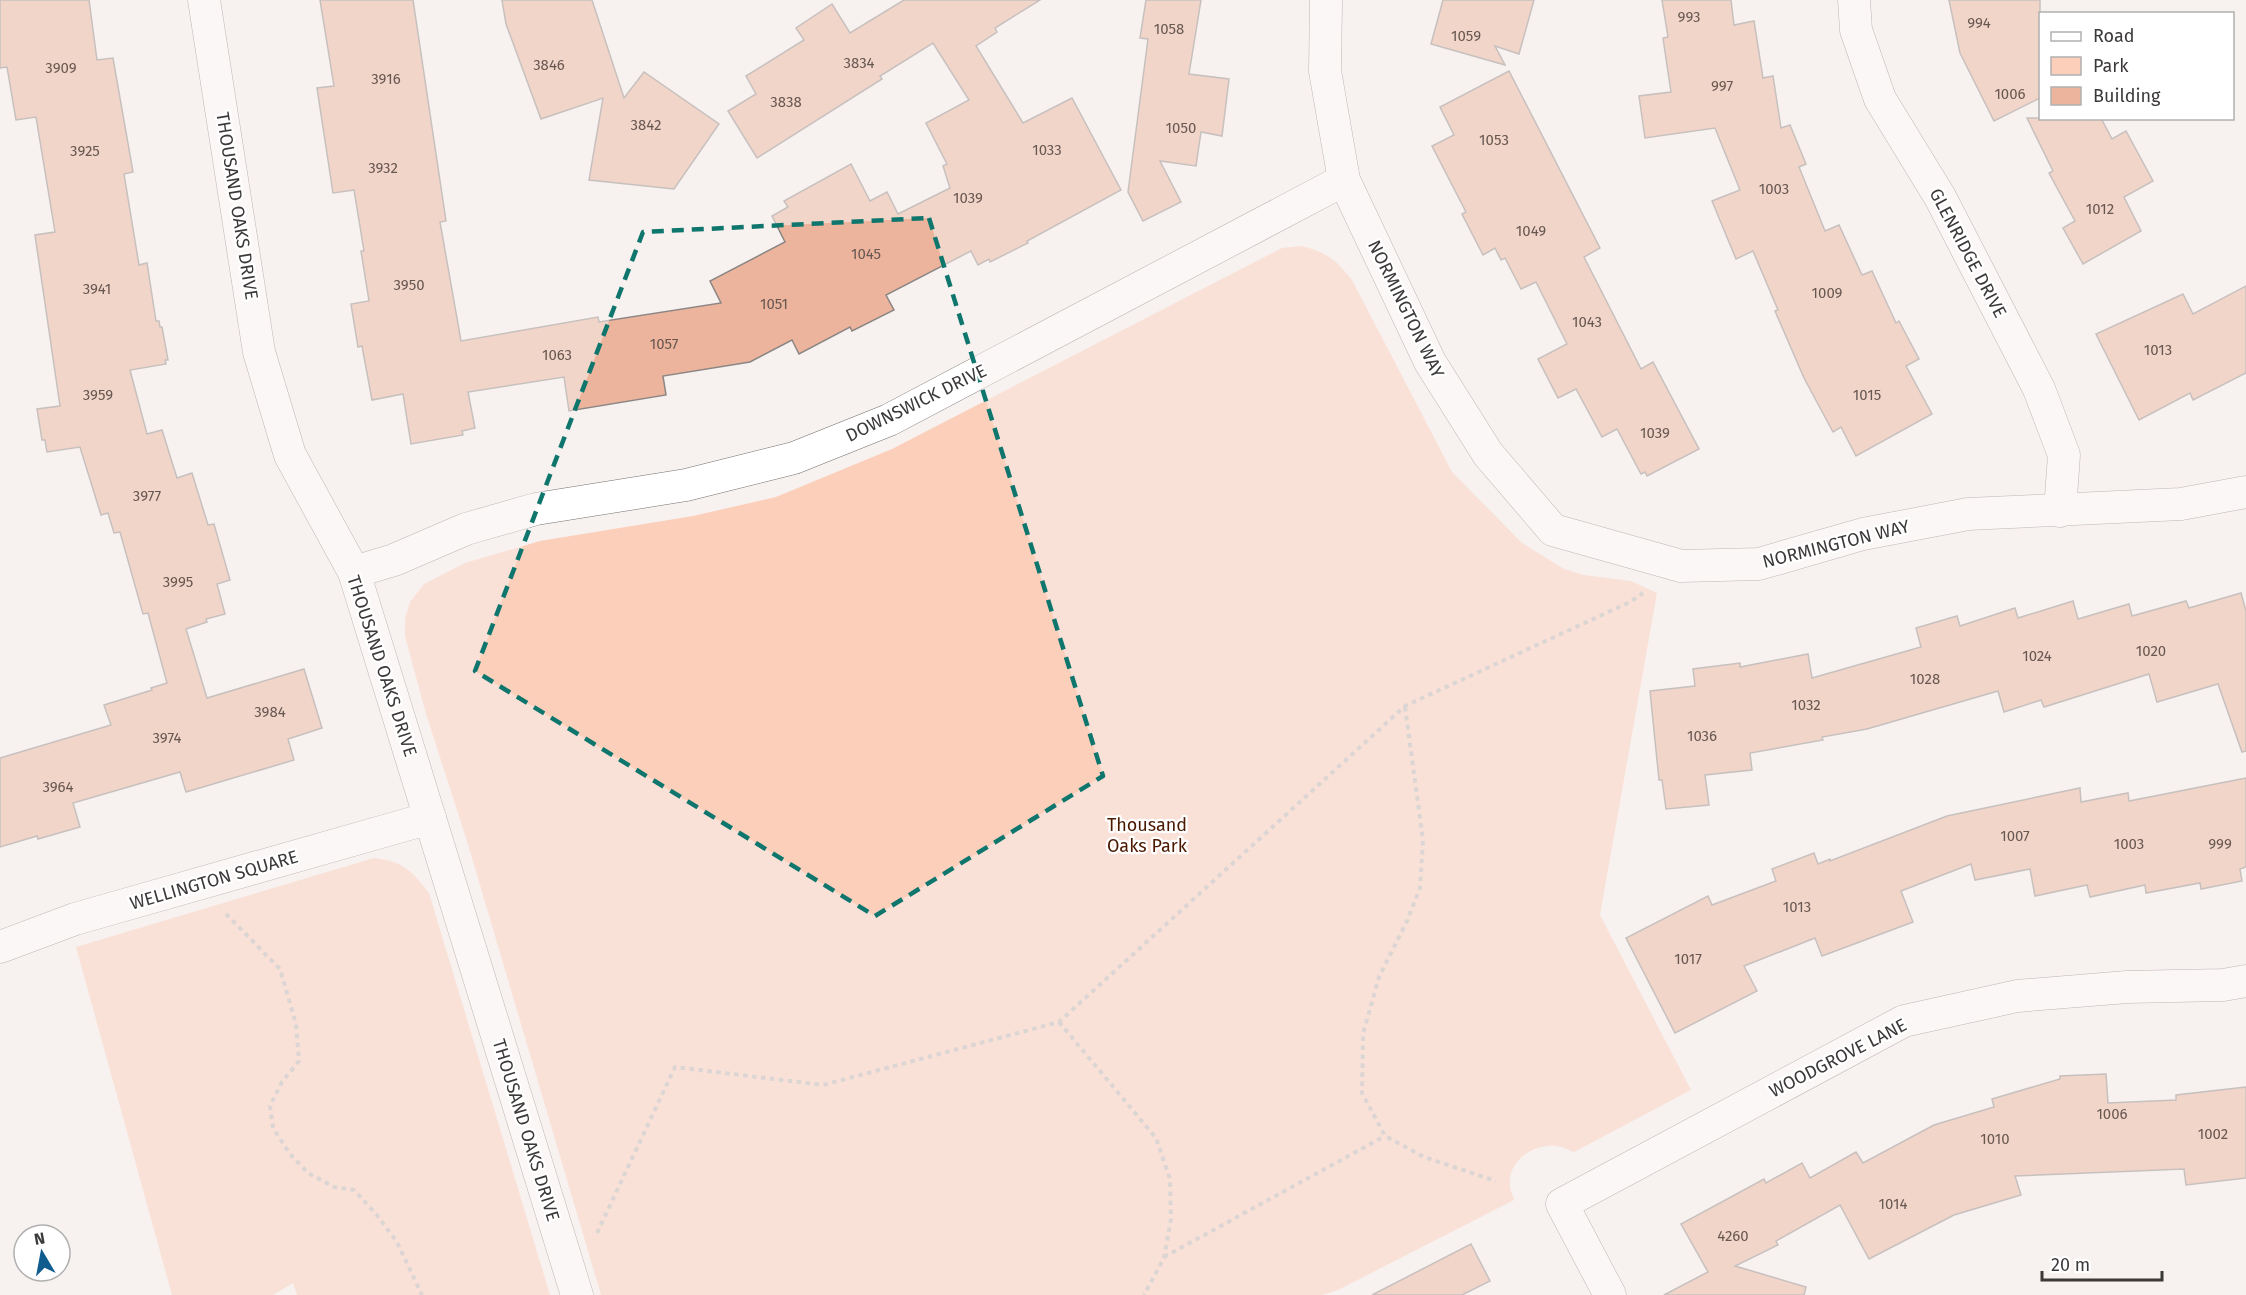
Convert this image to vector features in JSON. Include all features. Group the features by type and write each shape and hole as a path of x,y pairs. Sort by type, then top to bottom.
{"street":[{"name":"THOUSAND OAKS DRIVE","path":"204,0 259,352 290,455 354,572 577,1295"},
{"name":"NORMINGTON WAY","path":"1326,0 1324,71 1344,180 1430,362 1488,454 1553,530 1681,566 1759,564 1863,534 1968,514 2181,504 2246,492"},
{"name":"GLENRIDGE DRIVE","path":"1854,0 1856,30 1880,99 1940,197 2039,390 2064,455 2060,511"},
{"name":"DOWNSWICK DRIVE","path":"354,572 394,560 466,529 536,509 686,485 794,458 889,420 1344,180"},
{"name":"WELLINGTON SQUARE","path":"0,947 75,919 430,818"},
{"name":"WOODGROVE LANE","path":"1610,1295 1562,1204 1904,1021 2017,996 2127,987 2223,986 2246,981"}],"path":[{"path":"594,1239 675,1067 823,1085 1059,1022 1405,706 1630,602 1681,566"},
{"path":"1405,706 1423,840 1420,888 1407,921 1379,976 1363,1034 1362,1093 1385,1136 1424,1157 1496,1181"},
{"path":"226,913 280,969 296,1024 299,1061 282,1082 270,1106 273,1128 290,1154 308,1173 334,1186 354,1190 376,1214 397,1242 422,1295"},
{"path":"1059,1022 1155,1138 1170,1179 1171,1219 1164,1258 1144,1295"},
{"path":"1164,1258 1385,1136"}],"highlighted area":[{"path":"929,218 1103,776 875,916 475,671 643,232"}],"green space":[{"name":"Thousand Oaks Park","path":"1301,246 1318,251 1330,258 1352,280 1452,472 1522,543 1564,569 1584,575 1631,581 1657,593 1600,915 1691,1090 1574,1152 1555,1146 1530,1151 1517,1162 1510,1177 1514,1200 1338,1290 1322,1295 601,1295 467,841 426,714 405,636 405,619 410,602 424,584 465,563 540,541 693,516 776,497 892,449 1282,248"},
{"path":"374,858 384,859 406,868 429,893 550,1295 297,1295 293,1283 273,1295 172,1295 76,947"}],"building":[{"path":"0,0 89,0 97,60 113,58 133,172 124,174 139,265 147,263 156,321 159,321 162,327 168,360 165,360 166,364 130,370 147,434 162,430 177,478 192,473 208,525 214,524 230,580 217,584 225,614 206,619 207,622 186,629 207,698 304,669 322,728 288,739 294,760 186,792 180,772 73,803 80,827 0,847 0,758 111,725 104,705 167,683 148,613 143,614 120,532 114,533 108,513 101,515 80,447 47,452 45,440 42,440 37,409 60,406 35,235 55,232 36,117 16,120 7,67 0,68"},
{"path":"320,0 413,0 446,221 440,222 461,341 598,317 599,322 721,303 710,281 785,242 772,216 788,207 784,201 851,164 870,201 887,192 898,214 950,188 943,166 947,164 926,123 969,100 933,43 880,76 882,79 757,158 728,111 756,94 746,76 804,40 796,28 832,4 850,33 904,0 1040,0 995,28 997,32 976,46 1023,123 1072,98 1121,190 990,262 989,259 978,265 971,251 886,295 894,310 852,331 850,327 799,354 792,340 750,362 663,376 666,395 569,411 564,377 468,392 475,428 462,431 463,435 411,444 403,394 372,400 362,346 358,347 351,304 369,301 361,251 364,251 354,190 333,193 317,88 334,86"},
{"path":"502,0 592,0 624,98 644,72 719,124 674,189 589,180 603,98 541,119 506,24"},
{"path":"1146,0 1201,0 1189,74 1229,79 1222,136 1201,132 1196,166 1160,161 1181,202 1143,221 1128,192 1148,39 1140,38"},
{"path":"1443,0 1534,0 1519,54 1495,46 1505,65 1431,44"},
{"path":"1662,0 1731,0 1734,25 1754,21 1763,78 1773,76 1781,128 1790,125 1806,164 1799,167 1825,231 1839,225 1862,275 1872,271 1896,323 1899,321 1919,359 1906,366 1932,414 1856,456 1841,427 1833,432 1804,378 1775,311 1778,310 1753,251 1736,259 1712,201 1740,190 1715,128 1645,138 1639,96 1671,92 1663,38 1668,37"},
{"path":"1949,0 2040,0 2039,98 1994,121 1960,53"},
{"path":"1509,71 1600,248 1584,257 1641,369 1653,362 1699,449 1647,476 1645,472 1641,474 1617,429 1602,437 1576,389 1558,398 1538,359 1567,344 1536,282 1521,289 1505,258 1501,260 1495,248 1483,255 1462,214 1466,212 1432,146 1454,135 1440,107"},
{"path":"2027,118 2102,120 2112,139 2126,131 2153,181 2124,197 2141,231 2083,264 2063,228 2075,221 2049,173 2053,171"},
{"path":"2246,286 2246,373 2193,400 2190,393 2139,420 2096,334 2183,294 2193,314"},
{"path":"2241,593 2246,611 2246,751 2242,752 2218,684 2157,702 2149,674 2044,707 2041,700 2004,712 1998,691 1867,729 1822,737 1823,740 1750,753 1752,770 1705,775 1709,805 1666,809 1662,780 1659,780 1650,691 1695,686 1693,669 1740,663 1740,667 1808,654 1812,678 1921,647 1916,628 1957,616 1960,626 2015,608 2018,618 2073,601 2078,619 2129,604 2132,616 2186,601 2189,608"},
{"path":"2246,778 2246,867 2240,869 2242,881 2201,889 2200,883 2146,893 2145,885 2090,897 2087,885 2035,896 2030,869 1975,880 1971,864 1901,891 1913,922 1822,956 1815,938 1744,966 1757,991 1675,1033 1626,938 1708,896 1712,905 1776,881 1772,869 1814,853 1818,864 1830,859 1830,861 1947,816 2080,788 2081,802 2128,793 2129,801"},
{"path":"2106,1074 2108,1103 2176,1100 2176,1095 2246,1087 2246,1178 2186,1185 2184,1169 2015,1176 2021,1195 1954,1215 1869,1259 1840,1205 1776,1241 1778,1245 1735,1266 1806,1287 1804,1295 1664,1295 1708,1272 1681,1224 1764,1179 1766,1183 1802,1163 1810,1178 1856,1152 1863,1163 1934,1125 1994,1107 1992,1099 2060,1079 2060,1076"},
{"path":"1471,1244 1490,1281 1462,1295 1372,1295"}]}
